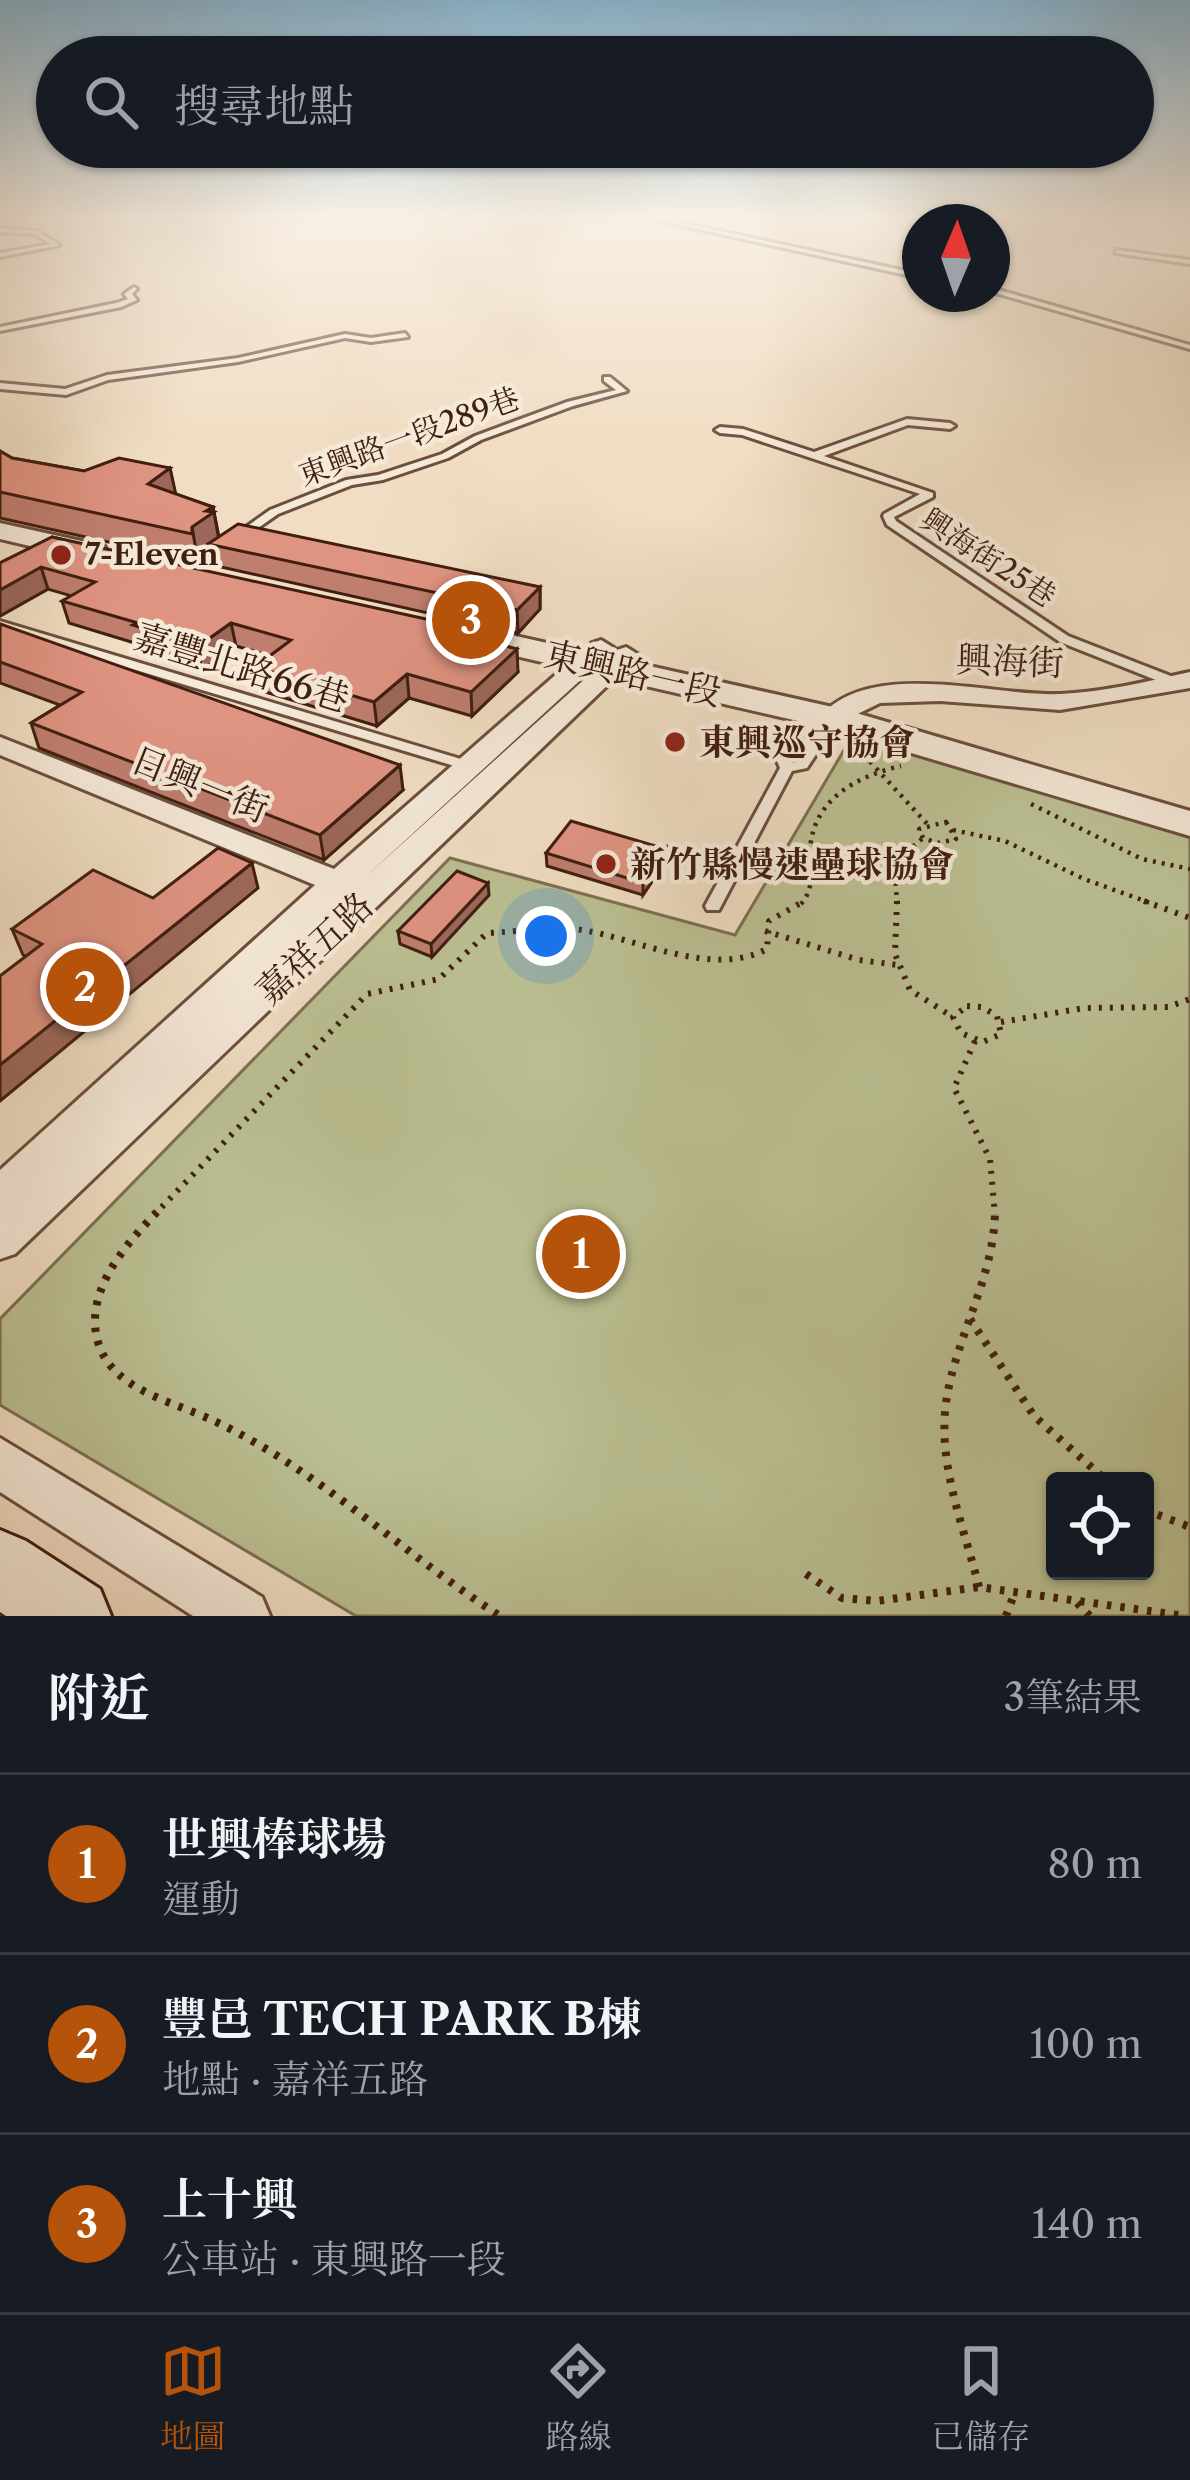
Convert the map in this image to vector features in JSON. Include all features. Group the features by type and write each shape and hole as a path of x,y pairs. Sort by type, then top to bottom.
{"main road":[{"path":"0,1568 74,1616"}],"street":[{"path":"0,515 32,540 127,551"},
{"name":"東興路一段","path":"417,615 1062,761 1190,803"},
{"name":"嘉祥五路","path":"0,1240 354,889 466,765 605,658"},
{"name":"嘉祥五路","path":"0,1196 354,889 605,658"},
{"name":"興海街","path":"838,712 888,693 1061,702 1183,682"},
{"name":"東興路一段","path":"838,712 1190,824"},
{"name":"日興一街","path":"0,745 354,889"},
{"path":"0,1463 244,1616"}],"lane":[{"path":"0,329 118,305 133,300 129,293"},
{"path":"1010,294 1190,347"},
{"path":"0,386 66,392 107,378 276,353 345,336 371,340 405,334"},
{"name":"東興路一段289巷","path":"209,567 274,512 350,482 379,478 446,456 478,438 570,404 623,391 607,379"},
{"path":"816,455 907,422 950,426"},
{"name":"興海街25巷","path":"720,430 743,432 924,492 929,495 888,516 891,523 1064,639 1183,682"},
{"name":"嘉豐北路66巷","path":"0,626 466,765"},
{"path":"713,906 787,768 802,765 838,712"}],"path":[{"path":"838,712 877,770 929,826"},
{"path":"500,1616 264,1449 199,1411 129,1383 108,1362 93,1315 116,1257 367,994 439,979 487,933 578,929 694,956 746,960 767,949 769,921 804,902 811,890 810,842 820,816 850,781 908,765"},
{"path":"1013,795 1142,859 1190,869"},
{"path":"946,822 953,830 956,839 938,843 923,838 919,829 946,822"},
{"path":"953,830 992,834 1090,882 1118,888 1190,918"},
{"path":"923,838 898,858 893,878 899,910 898,965 910,990 953,1017 961,1034 975,1041 997,1038 1001,1022"},
{"path":"765,931 859,960 898,965"},
{"path":"953,1017 961,1008 974,1006 990,1011 1001,1022 1027,1023 1095,1006 1171,1009 1190,999"},
{"path":"975,1041 954,1088 985,1136 996,1183 998,1231 945,1413 953,1479 979,1587"},
{"path":"970,1319 1034,1416 1097,1472"},
{"path":"1154,1513 1190,1527"},
{"path":"806,1574 842,1598 877,1601 979,1587 1185,1616"},
{"path":"1006,1616 1015,1592"},
{"path":"1078,1603 1090,1616"}],"green space":[{"path":"857,728 1190,835 1190,1616 356,1616 0,1405 0,1319 450,858 735,935"}],"building":[{"path":"0,451 12,458 84,471 119,458 170,468 148,484 213,507 206,511 214,512 192,527 192,534 0,492"},
{"path":"238,524 540,587 517,610 208,544"},
{"path":"52,537 494,634 487,641 517,649 471,692 407,674 374,702 255,667 291,640 231,623 197,647 169,639 172,637 133,625 138,623 62,601 95,582 41,567 0,590 0,563"},
{"path":"0,624 400,765 320,835 31,723 82,692 0,662"},
{"name":"新竹縣慢速壘球協會","path":"571,821 666,849 643,883 546,853"},
{"path":"218,848 252,863 0,1065 0,976 42,944 12,929 93,870 153,898"},
{"path":"457,871 488,883 431,944 398,931"}],"place":[{"name":"7-Eleven","path":"61,555"},
{"name":"上十興","path":"471,620"},
{"name":"東興巡守協會","path":"675,742"},
{"name":"新竹縣慢速壘球協會","path":"606,864"},
{"name":"豐邑 TECH PARK B棟","path":"85,987"},
{"name":"世興棒球場","path":"581,1254"}]}
